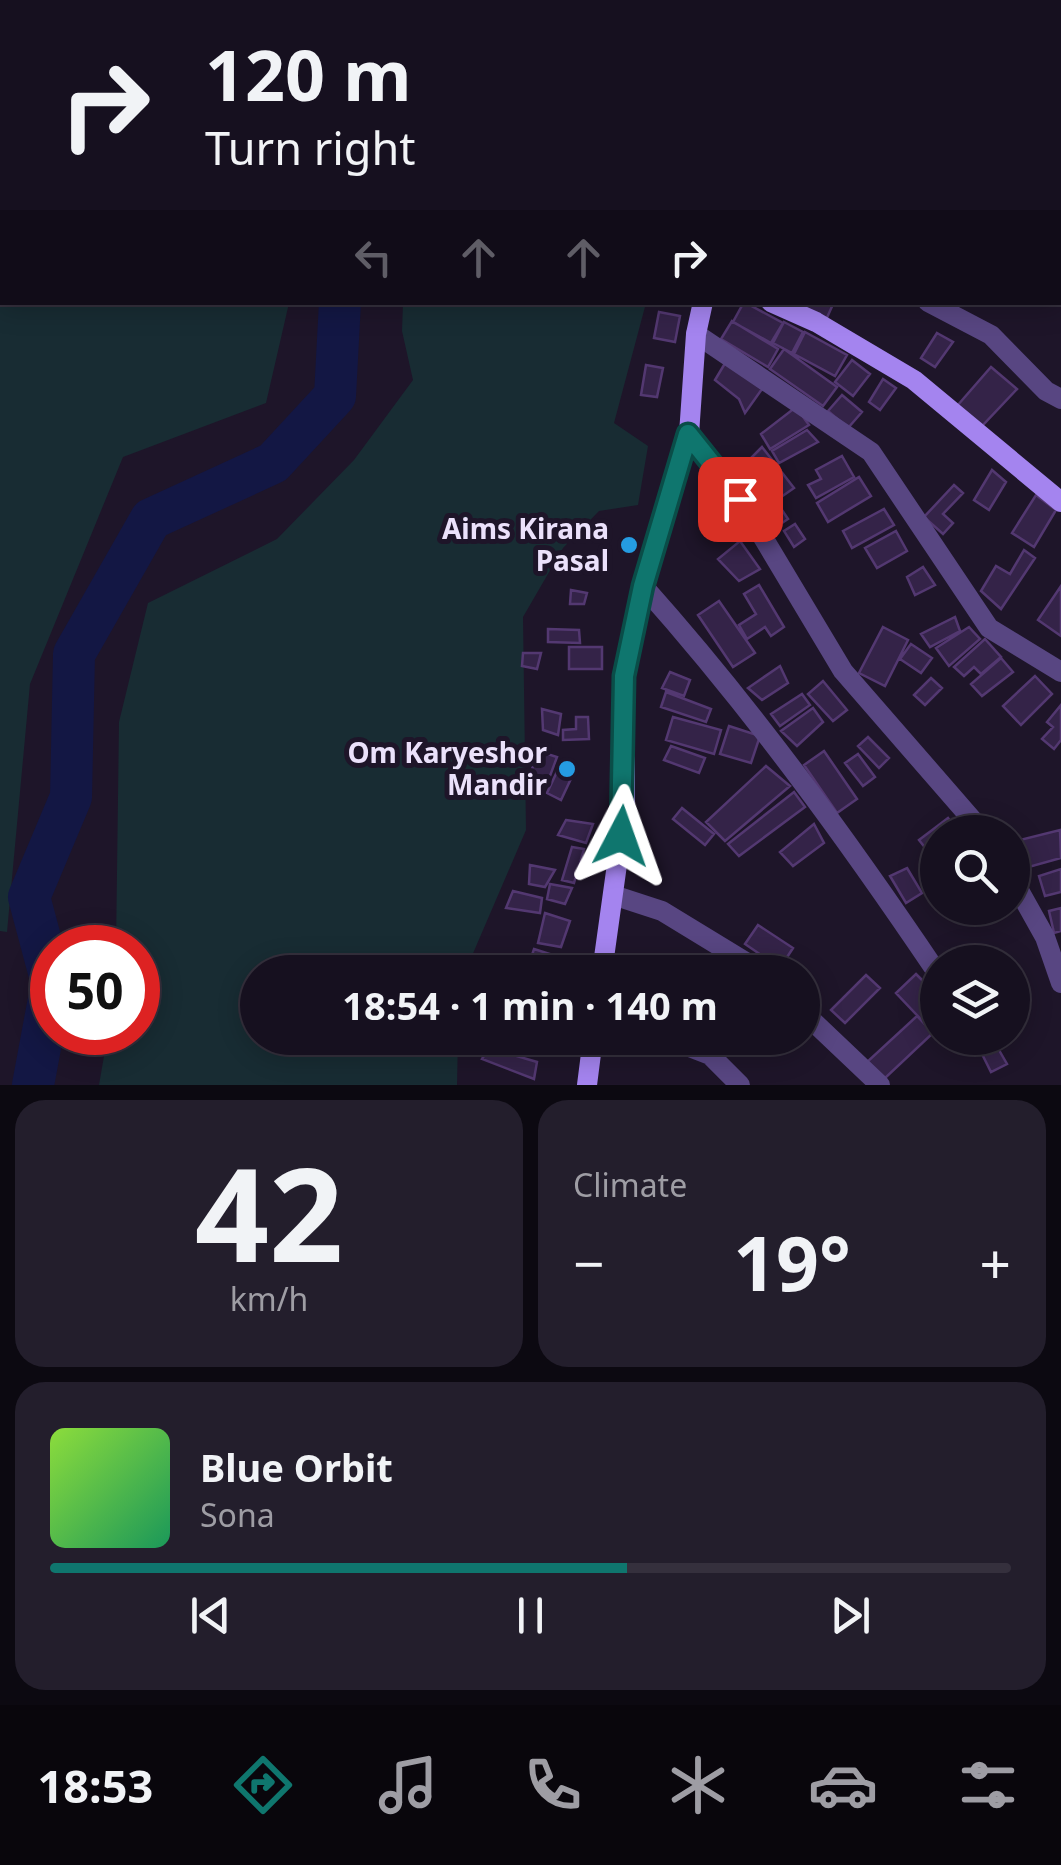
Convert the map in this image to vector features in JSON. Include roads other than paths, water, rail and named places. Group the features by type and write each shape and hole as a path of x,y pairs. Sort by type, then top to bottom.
{"main road":[{"path":"604,955 625,807 624,676 643,586 688,434 696,334 702,305"},
{"path":"778,305 816,322 914,380 1061,502"},
{"path":"587,1085 591,1055"}],"street":[{"path":"934,305 991,336 1046,392 1061,399"},
{"path":"696,334 871,452 989,628 1061,672"},
{"path":"688,434 740,499 843,670 897,738 967,815"},
{"path":"643,586 713,664 920,947"},
{"path":"613,895 662,911 734,955"},
{"path":"1030,909 1046,937 1061,984"},
{"path":"820,1028 880,1085"},
{"path":"710,1055 740,1085"}],"waterway":[{"path":"33,1085 52,983 29,897 71,797 74,654 151,519 273,463 335,396 340,305"}],"place":[{"name":"Aims Kirana Pasal","path":"629,545"},
{"name":"Om Karyeshor Mandir","path":"567,769"}]}
